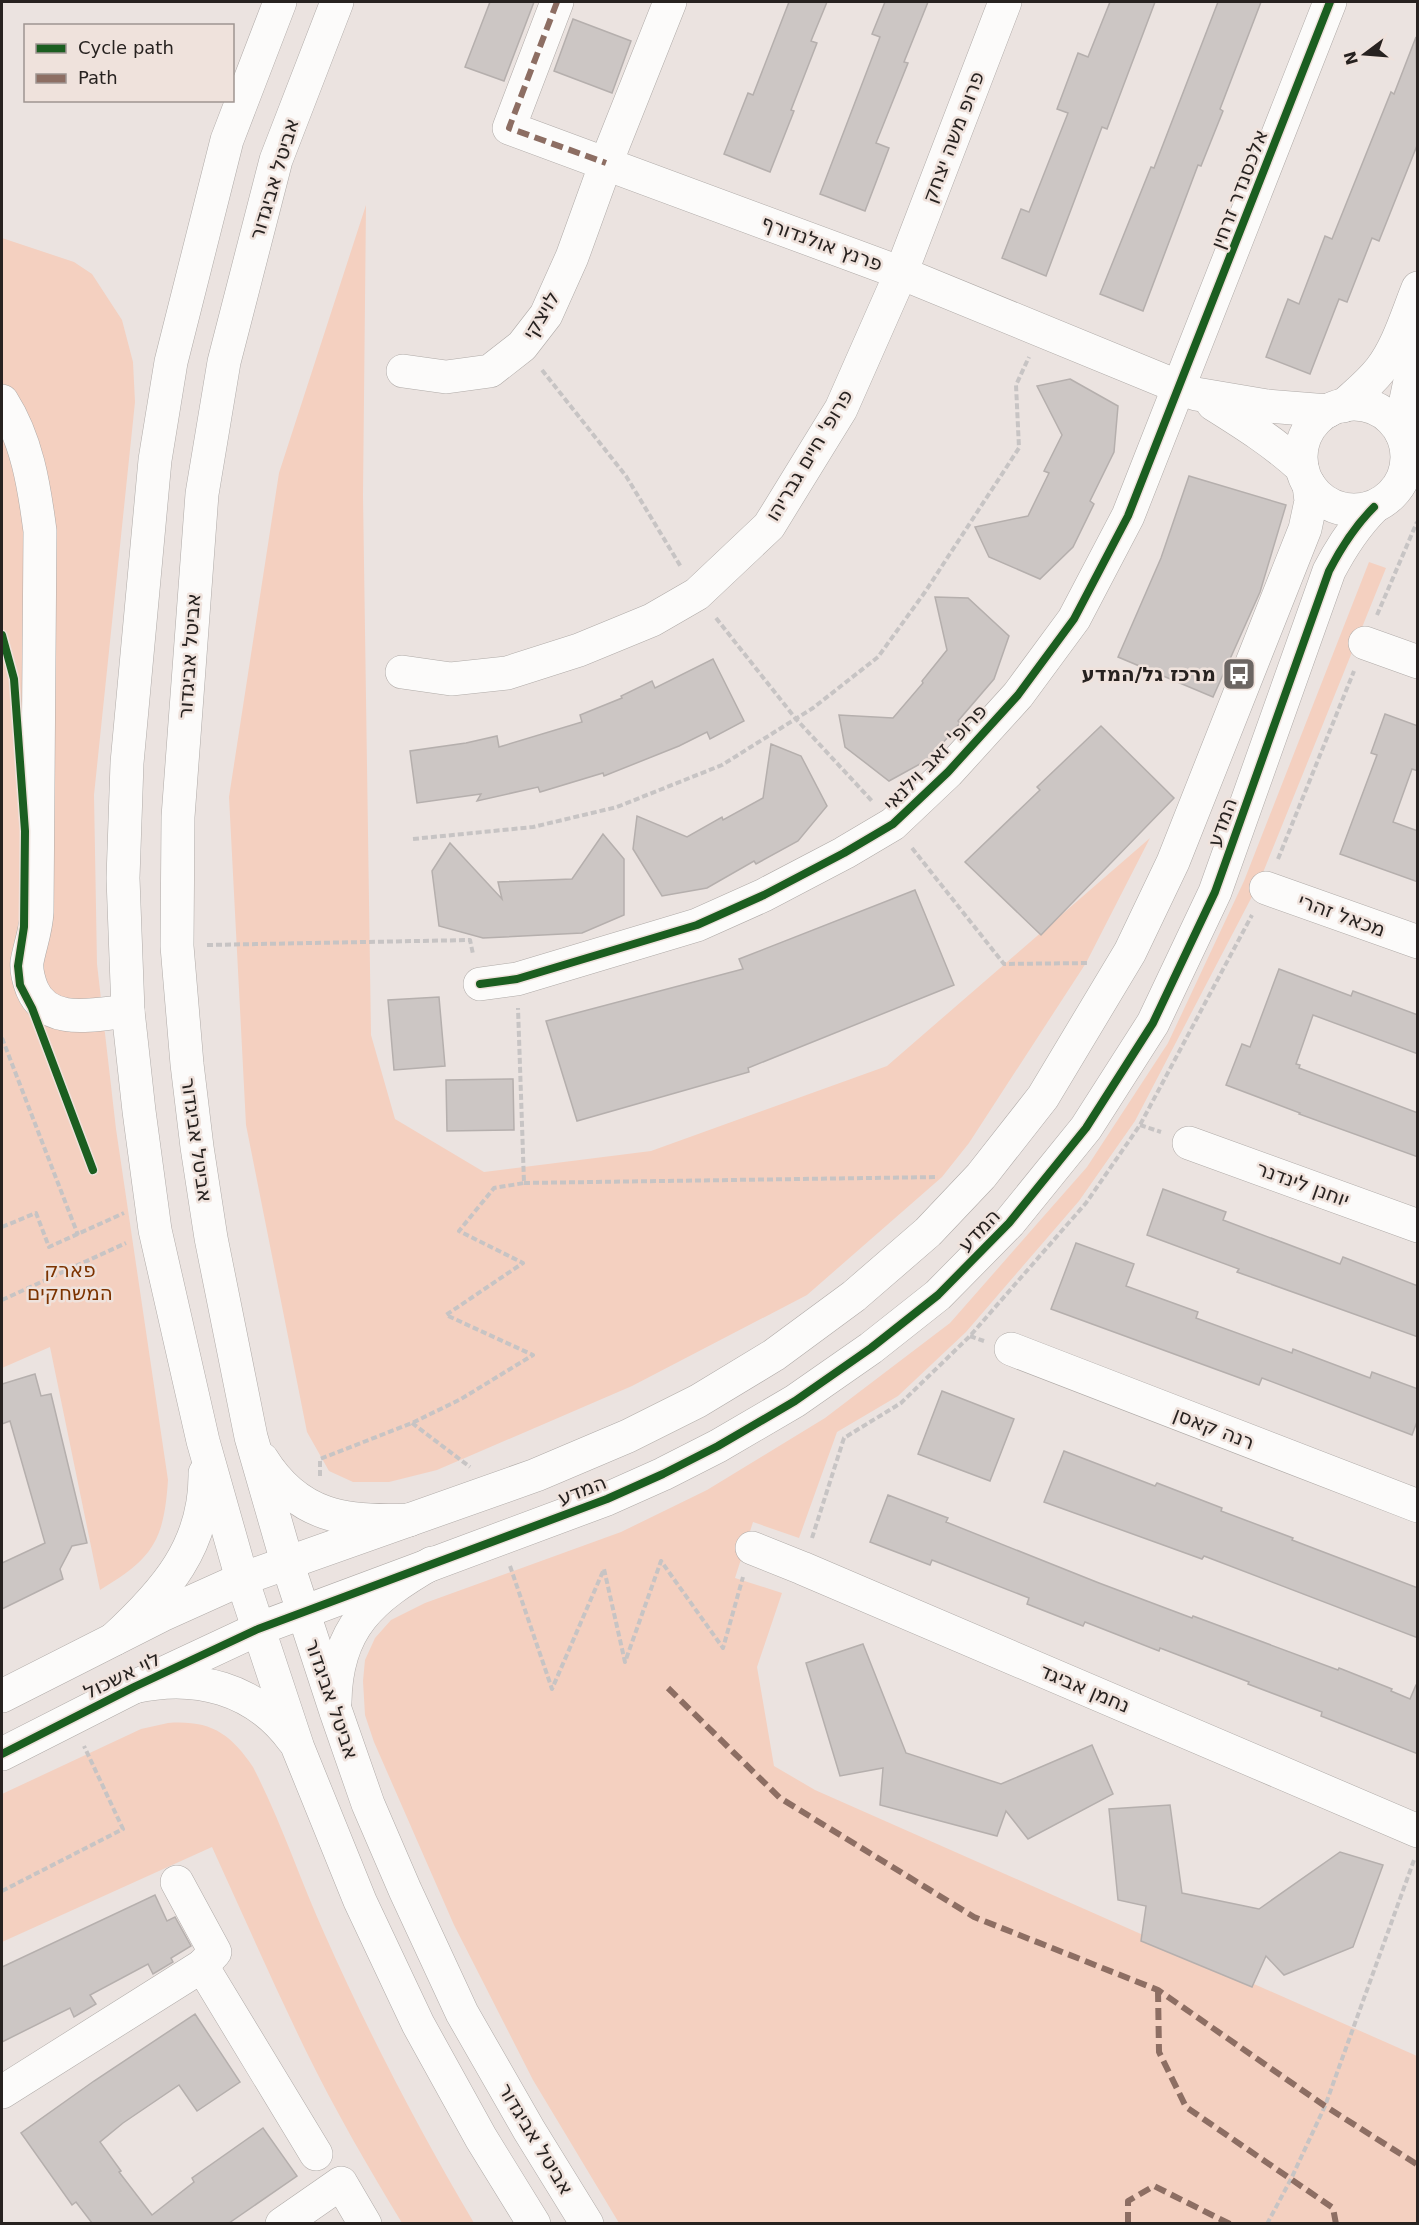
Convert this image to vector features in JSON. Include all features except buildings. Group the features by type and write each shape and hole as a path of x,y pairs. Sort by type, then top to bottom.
{"street":[{"path":"280,2 227,140 171,362 155,460 127,763 123,878 128,1011 153,1216 203,1441 258,1629 298,1748 360,1901 418,2024 481,2138 534,2223"},
{"name":"אביטל אביגדור","path":"337,2 276,160 224,362 202,494 178,817 177,946 197,1148 226,1317 251,1437 302,1612 368,1804 400,1880 462,2013 529,2130 587,2223"},
{"name":"פרנץ אולנדורף","path":"557,2 508,128 901,273 1187,391 1257,431 1279,447 1306,477"},
{"path":"606,163 670,2"},
{"name":"פרופ משה יצחק","path":"901,273 1005,2"},
{"name":"אלכסנדר זרחין","path":"1187,391 1330,2"},
{"name":"לויצקי","path":"403,370 446,377 490,371 522,346 546,315 572,257 606,163"},
{"name":"פרופ' חיים גבריהו","path":"402,672 451,679 507,673 579,650 652,620 697,594 769,526 804,471 840,409 901,273"},
{"path":"1418,288 1390,354 1381,368 1369,382 1318,419 1309,430 1303,448 1306,477 1318,497 1331,505 1345,510 1360,510 1393,501 1407,458 1406,399 1418,343"},
{"name":"פרנץ אולנדורף","path":"1187,391 1267,406 1335,408"},
{"name":"פרופ' זאב וילנאי","path":"480,984 518,979 697,925 764,895 844,854 893,824 948,772 1018,695 1074,619 1128,516 1187,391"},
{"path":"2,401 23,445 34,484 40,531 37,912 27,963 28,979 36,998 50,1011 71,1016 128,1011"},
{"path":"1335,408 1357,405 1377,410 1394,422 1408,443"},
{"name":"המדע","path":"287,1562 576,1459 698,1401 774,1355 854,1296 928,1232 981,1176 1043,1097 1135,942 1173,862 1305,529 1311,501 1306,477"},
{"name":"המדע","path":"258,1629 607,1499 663,1474 718,1446 795,1401 871,1348 938,1295 1009,1223 1086,1128 1153,1023 1215,892 1329,571 1357,525 1393,501"},
{"path":"1365,643 1418,662"},
{"name":"מכאל זהרי","path":"1266,888 1418,942"},
{"name":"יוחנן לינדנר","path":"1189,1143 1418,1226"},
{"name":"רנה קאסן","path":"1011,1349 1418,1506"},
{"path":"251,1437 279,1482 304,1504 345,1518 370,1521 409,1520"},
{"path":"114,1639 162,1592 192,1543 205,1481 203,1441"},
{"name":"נחמן אביגד","path":"752,1548 1418,1831"},
{"name":"לוי אשכול","path":"2,1696 114,1639 242,1579 287,1562"},
{"path":"336,1713 336,1689 340,1661 357,1622 377,1599 432,1563"},
{"name":"לוי אשכול","path":"2,1754 134,1687 258,1629"},
{"path":"134,1687 176,1680 203,1683 228,1691 260,1708 282,1727 298,1748"},
{"path":"2,2092 202,1966 214,1952 177,1882"},
{"path":"202,1966 316,2154"},
{"path":"282,2223 341,2183 364,2223"}],"path":[{"path":"412,839 533,827 617,807 722,765 813,708 878,657 925,592 1019,448 1016,385 1041,330"},
{"path":"522,346 626,476 697,594 796,719 893,824 1004,964 1092,963"},
{"path":"177,946 470,940 480,984"},
{"path":"518,979 524,1183"},
{"path":"2,1038 78,1235"},
{"path":"320,1481 320,1459 412,1423 461,1399 532,1355 446,1315 523,1263 459,1230 494,1188 524,1183 942,1177"},
{"path":"2,1227 36,1213 49,1247 78,1235 153,1216"},
{"path":"2,1300 153,1216"},
{"path":"412,1423 479,1473"},
{"path":"508,1560 552,1689 604,1569 625,1662 661,1561 723,1648 752,1548"},
{"path":"2,1891 123,1829 71,1718"},
{"path":"1267,2223 1291,2179 1324,2106 1418,1851"}],"green space":[{"path":"366,205 363,495 371,1035 395,1119 484,1172 651,1151 887,1066 1150,838 1086,963 969,1143 942,1177 807,1295 632,1386 437,1470 389,1482 353,1482 329,1471 307,1432 246,1125 229,797 279,473"},
{"name":"פארק המשחקים","path":"2,238 74,262 92,274 122,320 133,362 135,402 94,795 97,964 116,1129 168,1480 163,1518 152,1546 132,1568 100,1590 50,1347 2,1368"},
{"path":"1369,562 1386,568 1258,885 1135,1121 1079,1201 966,1332 898,1396 837,1432 799,1538 753,1522 735,1578 782,1593 757,1667 774,1766 815,1790 1417,2056 1417,2223 619,2223 533,2080 454,1925 374,1742 365,1715 363,1681 365,1660 375,1638 391,1620 425,1603 621,1532 707,1490 825,1418 950,1323 1087,1167 1168,1043 1244,881"},
{"path":"168,1723 196,1724 218,1731 236,1745 253,1767 273,1808 307,1893 359,2009 414,2117 474,2223 402,2223 317,2073 212,1847 2,1942 2,1794 141,1729"}],"marked path":[{"path":"557,2 509,128 606,163"},
{"path":"668,1688 780,1798 974,1917 1158,1990 1325,2106 1418,2165"},
{"path":"1158,1990 1159,2052 1186,2107 1333,2208 1336,2224"},
{"path":"1128,2224 1128,2201 1154,2186 1230,2224"}],"cycle path":[{"path":"480,984 517,979 697,925 764,895 844,853 893,824 948,772 1018,695 1074,619 1128,516 1330,2"},
{"path":"2,1754 134,1687 258,1629 607,1499 663,1474 718,1446 795,1401 871,1348 938,1295 1009,1223 1086,1128 1153,1023 1215,892 1329,571 1349,537 1374,507"},
{"path":"2,635 14,679 25,831 24,927 18,966 20,985 32,1008 93,1170"}],"place":[{"name":"מרכז גל/המדע","path":"1239,674"}]}
